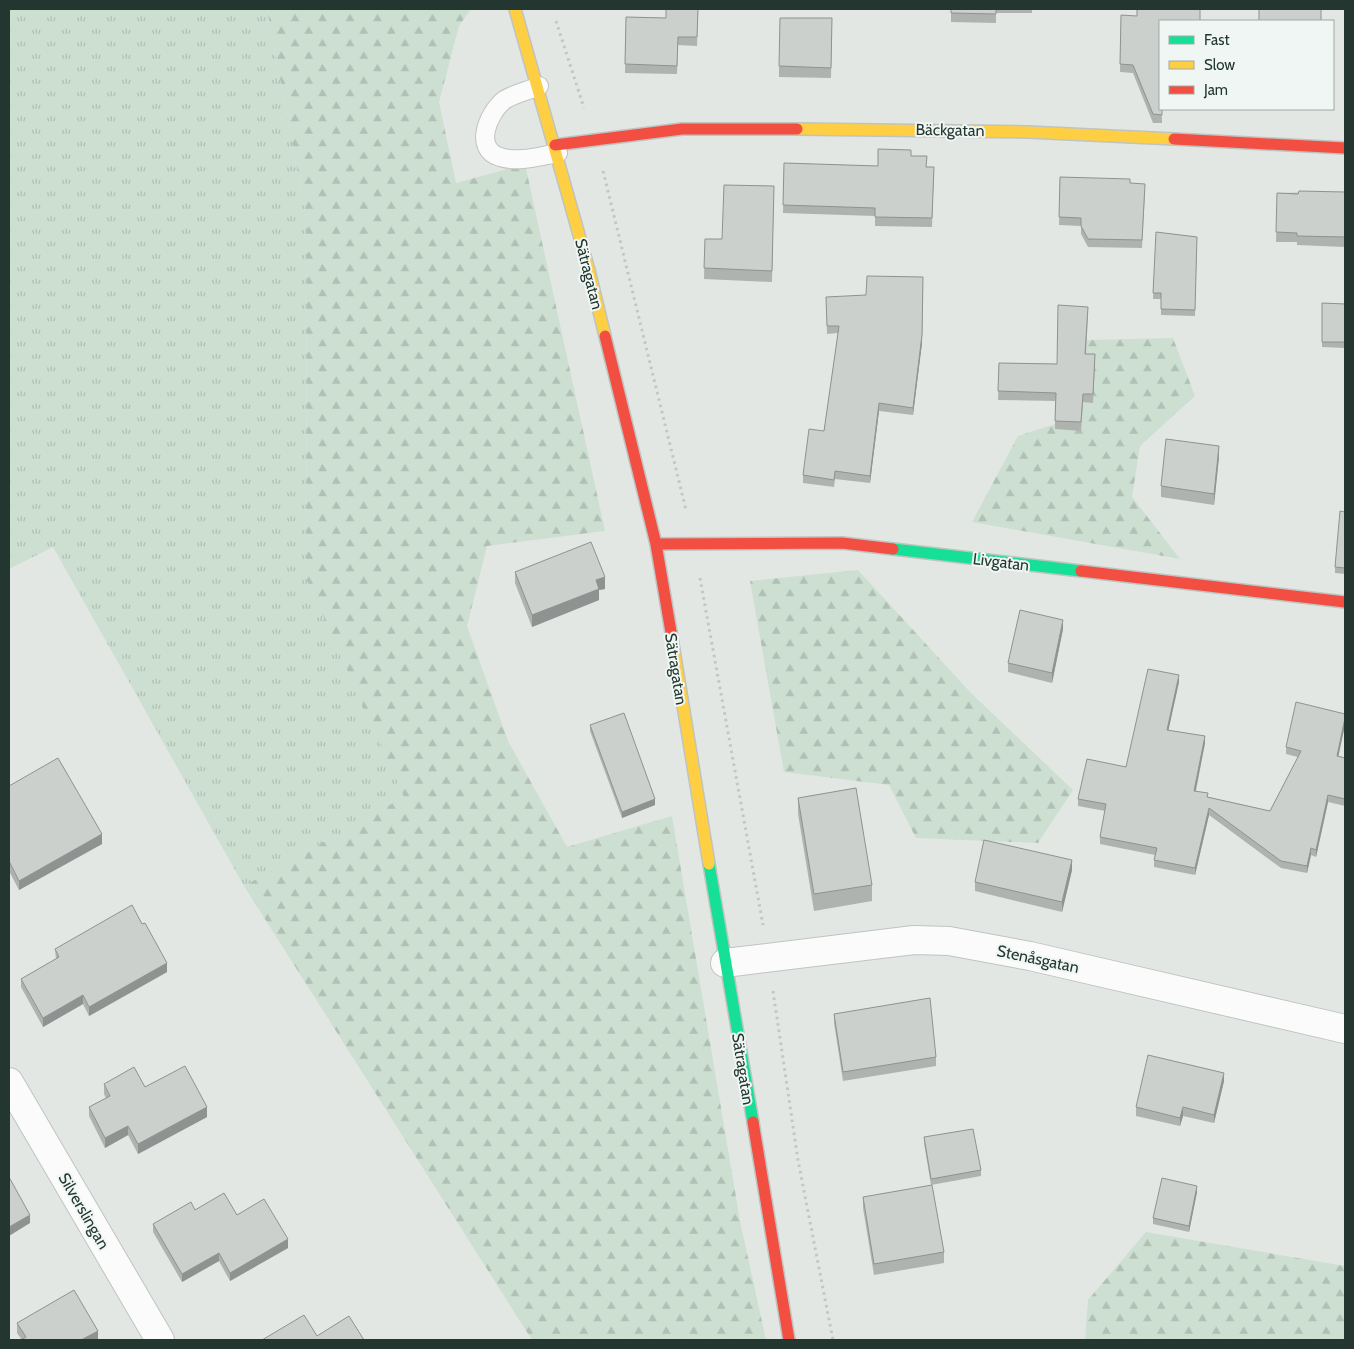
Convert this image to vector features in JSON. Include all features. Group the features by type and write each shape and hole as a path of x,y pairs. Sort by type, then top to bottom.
{"street":[{"name":"Sätragatan","path":"515,9 557,149 589,270 656,544 789,1340"},
{"name":"Bäckgatan","path":"557,149 682,129 1028,132 1345,148"},
{"name":"Livgatan","path":"656,544 842,543 1345,602"},
{"name":"Stenåsgatan","path":"725,963 914,940 949,941 1030,956 1345,1029"},
{"name":"Silverslingan","path":"9,1082 160,1340"}],"lane":[{"path":"539,86 504,100 494,111 488,120 486,130 488,148 494,155 513,160 557,149"}],"green space":[{"path":"9,9 267,9 307,223 306,578 405,797 244,886 53,547 9,569"},
{"path":"267,9 471,9 459,26 439,102 456,183 525,164 605,531 487,546 467,626 508,741 567,847 672,816 740,1221 766,1340 532,1340 244,886 404,797 306,578 307,223"},
{"path":"1173,338 1195,396 1140,446 1132,497 1180,559 972,522 1018,436 1077,417 1087,340"},
{"path":"858,570 971,693 1073,790 1038,843 916,838 889,785 784,772 750,581"},
{"path":"1146,1232 1345,1266 1345,1340 1085,1340 1088,1300"}],"building":[{"path":"666,9 698,9 697,37 678,37 677,66 625,64 626,17 666,18"},
{"path":"951,9 996,9 996,14 951,13"},
{"path":"1137,9 1200,9 1200,20 1159,20 1159,110 1162,110 1162,115 1153,114 1133,65 1120,64 1121,15 1137,16"},
{"path":"1259,9 1321,9 1321,20 1259,20"},
{"path":"780,18 832,18 831,68 779,66"},
{"path":"878,149 911,150 911,156 927,156 926,167 934,167 932,218 875,217 875,208 783,205 784,163 878,166"},
{"path":"1060,177 1130,179 1130,183 1145,184 1142,240 1088,239 1081,226 1081,218 1059,217"},
{"path":"724,185 774,186 772,271 704,268 705,239 722,239"},
{"path":"1299,191 1345,192 1345,237 1297,236 1297,233 1276,232 1277,193 1298,194"},
{"path":"1156,232 1197,237 1195,310 1161,309 1161,293 1153,293"},
{"path":"867,276 923,277 922,335 913,408 879,403 870,476 835,471 834,480 803,475 809,429 824,431 839,326 827,326 826,297 866,295"},
{"path":"1322,303 1345,304 1345,342 1322,342"},
{"path":"1058,305 1088,307 1085,354 1095,354 1093,394 1083,394 1081,422 1055,421 1056,393 998,391 999,363 1057,364"},
{"path":"1166,439 1219,446 1214,494 1161,486"},
{"path":"1340,511 1345,512 1345,568 1335,567"},
{"path":"591,542 605,577 596,580 599,589 532,615 515,572"},
{"path":"1020,610 1063,620 1052,673 1008,663"},
{"path":"1148,669 1179,675 1167,730 1205,736 1194,791 1208,793 1207,797 1270,811 1301,751 1286,747 1296,702 1345,714 1337,756 1345,758 1345,799 1328,795 1316,850 1311,848 1307,866 1281,861 1209,808 1195,868 1154,860 1157,848 1100,837 1106,804 1078,799 1087,759 1126,767"},
{"path":"624,713 655,799 622,812 590,725"},
{"path":"58,758 102,834 19,881 9,861 9,786"},
{"path":"856,788 872,885 814,894 798,798"},
{"path":"984,840 1072,860 1062,902 975,882"},
{"path":"132,905 142,924 145,923 167,963 89,1007 83,995 43,1018 21,979 59,957 55,949"},
{"path":"930,998 936,1057 843,1072 834,1014"},
{"path":"1148,1055 1224,1073 1214,1115 1183,1107 1180,1118 1136,1107"},
{"path":"185,1066 207,1107 138,1144 128,1126 105,1138 89,1107 110,1096 104,1084 134,1067 145,1087"},
{"path":"973,1129 981,1170 931,1179 924,1137"},
{"path":"9,1177 30,1215 9,1227"},
{"path":"1162,1178 1197,1186 1189,1226 1153,1218"},
{"path":"932,1185 944,1252 874,1264 863,1197"},
{"path":"224,1193 237,1215 264,1199 288,1239 230,1273 219,1253 182,1274 153,1224 191,1202 195,1210"},
{"path":"74,1290 98,1331 81,1340 21,1340 26,1337 17,1323"},
{"path":"304,1315 317,1336 349,1316 364,1340 262,1340"}],"traffic: fast":[{"path":"893,549 1081,571"},
{"path":"709,864 753,1122"}],"traffic: slow":[{"path":"515,9 589,270 605,336"},
{"path":"797,129 1028,132 1174,139"},
{"path":"671,632 709,864"}],"traffic: jam":[{"path":"555,145 682,129 797,129"},
{"path":"1174,139 1345,148"},
{"path":"605,336 656,544 671,632"},
{"path":"656,544 842,543 893,549"},
{"path":"1081,571 1345,602"},
{"path":"753,1122 789,1340"}]}
